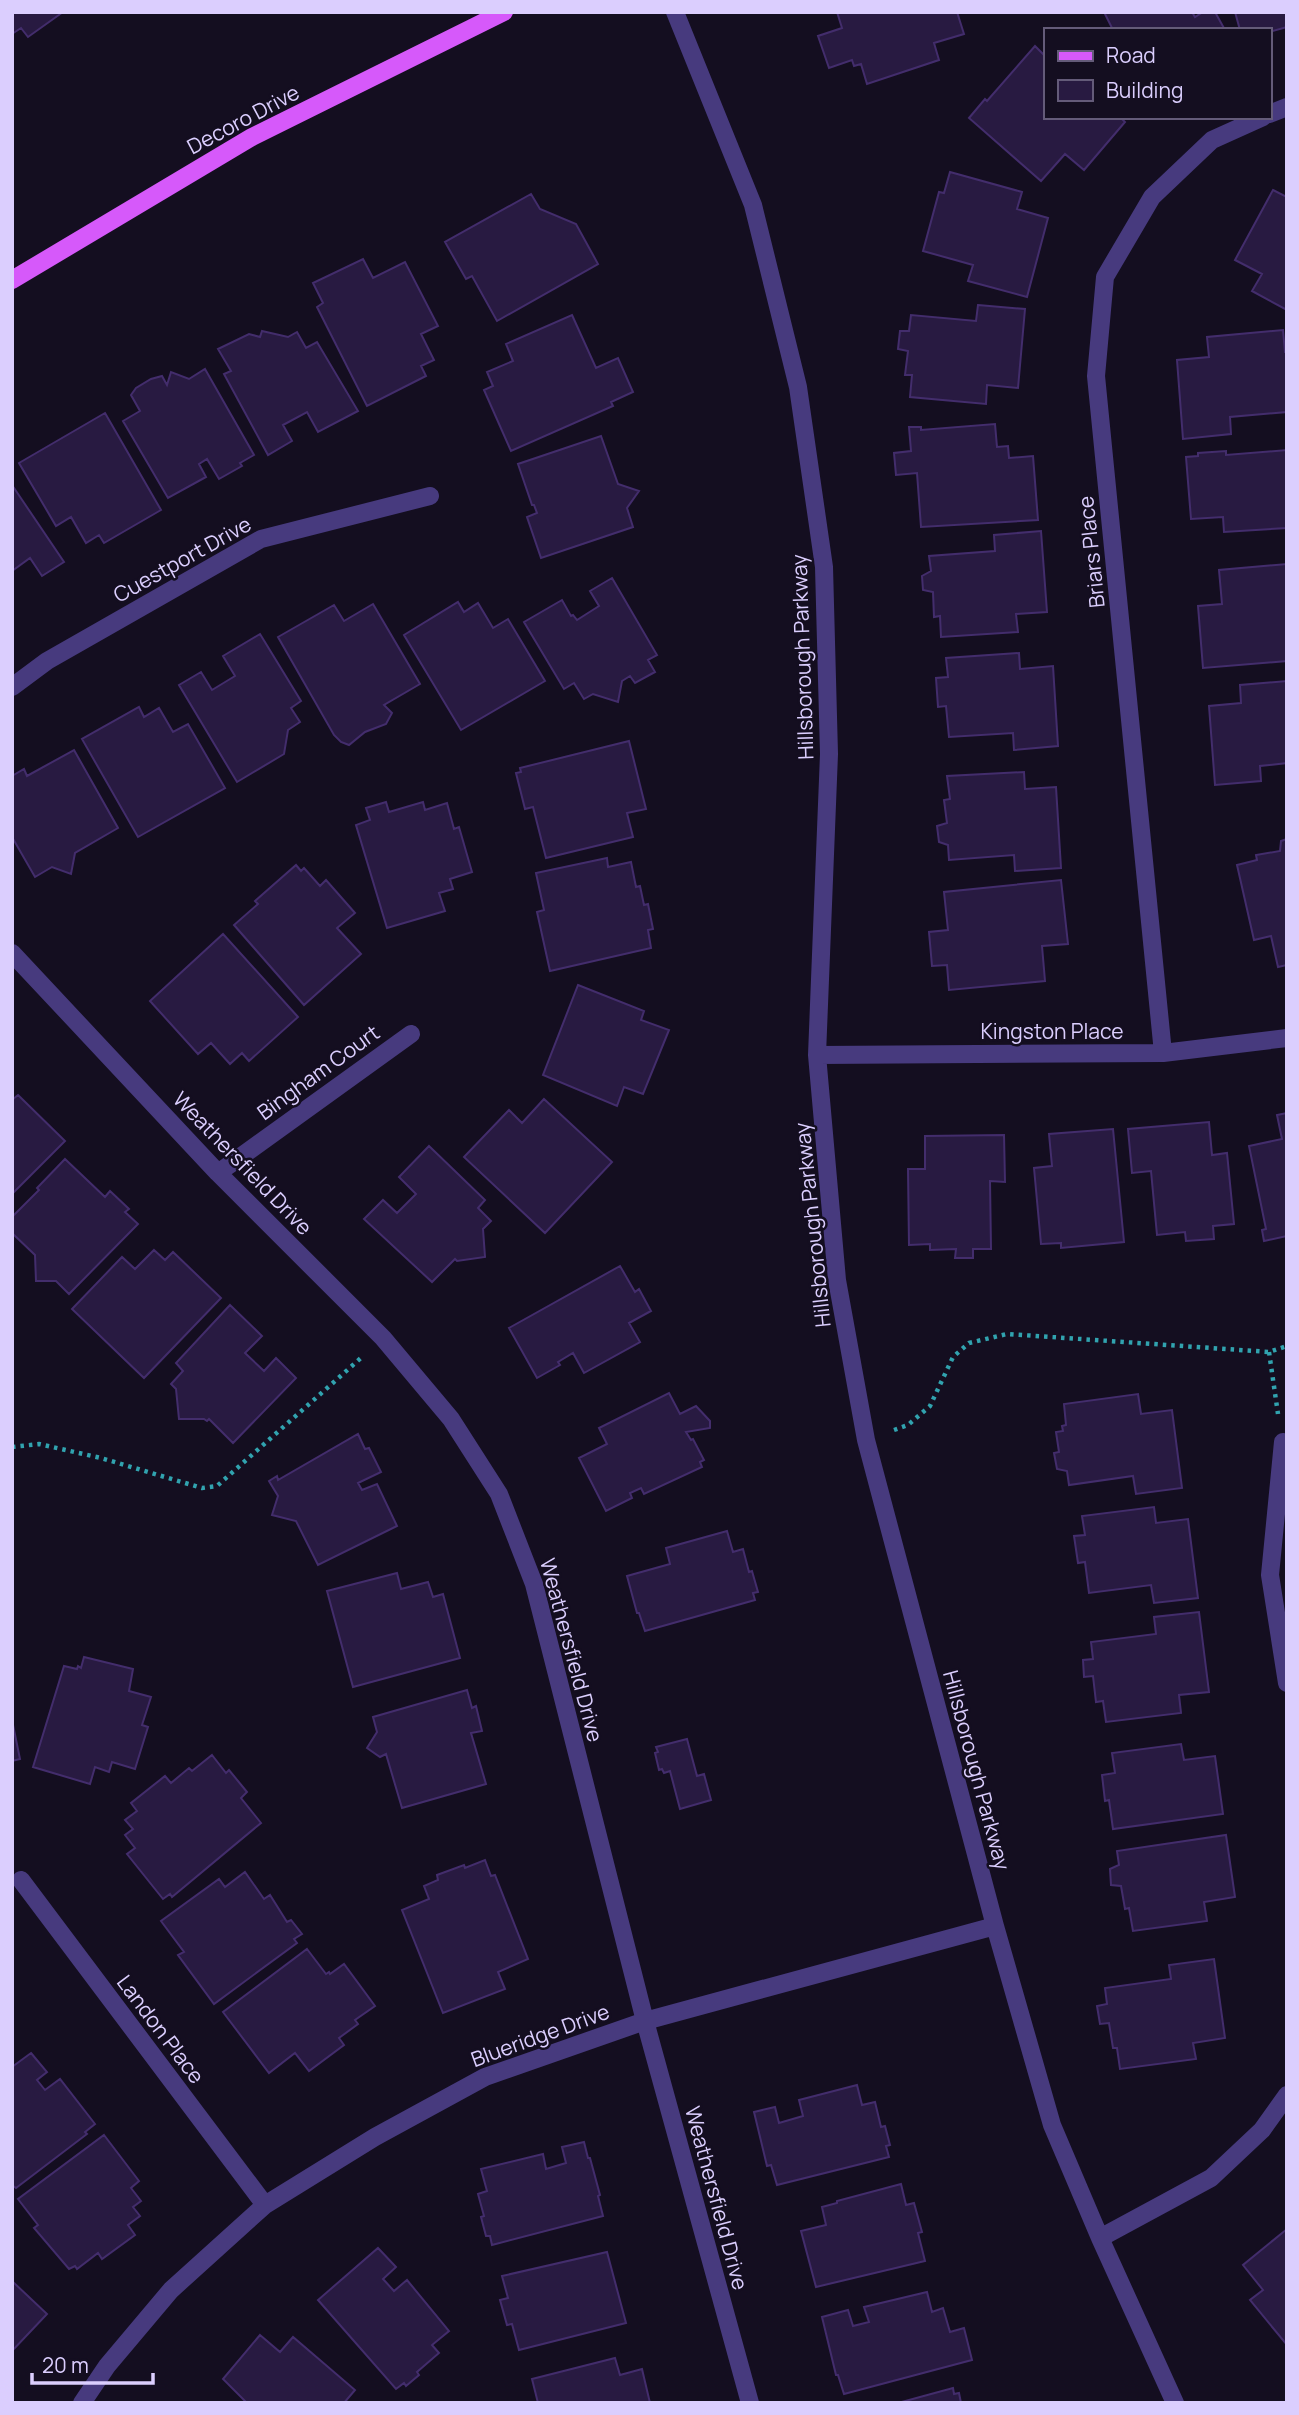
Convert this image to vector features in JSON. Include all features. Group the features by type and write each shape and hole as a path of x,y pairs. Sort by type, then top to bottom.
{"main road":[{"name":"Decoro Drive","path":"12,280 252,137 504,12"}],"street":[{"name":"Hillsborough Parkway","path":"675,12 753,205 798,387 824,567 829,754 817,1055 837,1280 866,1440 995,1926 1052,2125 1175,2403"},
{"name":"Briars Place","path":"1163,1053 1096,376 1105,277 1152,197 1212,140 1259,119"},
{"name":"Cuestport Drive","path":"12,687 47,661 261,539 430,496"},
{"name":"Weathersfield Drive","path":"12,953 218,1172 383,1338 451,1419 499,1494 534,1584 645,2021 750,2403"},
{"name":"Bingham Court","path":"218,1172 411,1034"},
{"name":"Kingston Place","path":"817,1055 1163,1053 1287,1038"},
{"path":"1283,1442 1270,1575 1287,1683"},
{"name":"Landon Place","path":"21,1880 265,2205"},
{"name":"Blueridge Drive","path":"82,2403 107,2366 171,2290 265,2205 375,2137 485,2077 645,2021 995,1926"},
{"path":"1100,2238 1211,2178 1262,2130 1287,2095"}],"path":[{"path":"866,1440 908,1425 930,1406 953,1357 969,1343 1007,1334 1269,1352 1287,1346"},
{"path":"12,1447 39,1444 101,1458 202,1488 217,1486 383,1338"},
{"path":"1269,1352 1283,1442"}],"building":[{"path":"12,12 63,12 28,37 21,28 12,34"},
{"path":"837,12 957,12 964,34 934,43 939,60 867,84 861,64 854,66 852,60 829,68 818,36 842,28"},
{"path":"1104,12 1192,12 1195,17 1203,12 1215,12 1224,28 1112,28"},
{"path":"1235,12 1287,12 1287,27 1271,31 1271,28 1239,28"},
{"path":"1035,46 1044,55 1044,119 1122,119 1125,122 1084,170 1065,154 1041,181 969,118 985,99 987,101"},
{"path":"950,172 1022,192 1017,209 1048,218 1027,297 968,281 973,265 923,251 939,192 944,193"},
{"path":"1273,190 1287,197 1287,310 1252,291 1262,274 1235,260"},
{"path":"531,194 540,209 576,224 598,264 497,321 472,276 466,279 445,242"},
{"path":"363,259 373,278 405,262 438,326 421,334 434,360 421,366 426,376 367,406 317,307 323,303 313,283"},
{"path":"978,305 1025,309 1018,388 987,385 986,404 910,397 912,375 905,375 908,351 898,349 900,331 909,331 911,315 976,321"},
{"path":"572,315 596,368 618,358 633,392 611,402 613,406 511,451 484,390 493,386 487,372 513,361 506,344"},
{"path":"1283,330 1287,352 1287,412 1230,417 1231,434 1183,439 1177,360 1209,357 1207,337"},
{"path":"262,331 288,337 297,332 306,348 317,342 358,411 318,432 307,412 283,425 292,441 268,455 224,374 231,371 218,349 249,334 260,337"},
{"path":"205,369 254,455 240,463 242,466 219,479 207,459 199,464 206,477 168,498 123,421 140,411 131,395 136,388 162,376 167,385 171,372 189,379"},
{"path":"105,413 161,510 104,543 99,535 86,543 71,517 56,526 19,463"},
{"path":"995,424 997,447 1008,446 1009,458 1033,456 1038,520 921,527 917,473 896,475 894,453 911,451 909,427 921,427 921,430"},
{"path":"601,436 618,484 639,491 627,508 633,527 541,558 527,517 537,513 518,464"},
{"path":"1287,450 1287,528 1224,532 1223,517 1191,519 1186,457 1198,456 1198,453 1226,451 1226,455"},
{"path":"12,485 64,562 42,576 30,558 12,571"},
{"path":"1041,531 1047,612 1016,614 1018,632 941,637 940,616 934,617 933,592 923,590 922,576 931,571 929,556 995,551 994,535"},
{"path":"1287,564 1287,661 1203,668 1198,606 1222,604 1219,570"},
{"path":"612,578 657,655 648,660 655,672 635,683 630,676 622,681 618,702 593,694 584,699 574,683 564,689 524,622 562,600 571,616 577,620 599,606 590,591"},
{"path":"458,602 464,612 478,603 493,628 508,619 545,681 461,730 404,635"},
{"path":"373,604 420,684 384,705 392,713 386,724 365,732 349,745 334,735 278,637 334,605 344,621"},
{"path":"260,634 301,701 291,708 300,722 288,730 284,754 237,782 179,685 201,672 212,690 235,676 223,656"},
{"path":"1019,653 1020,669 1053,666 1058,746 1014,750 1013,733 949,737 946,706 938,707 936,678 948,677 946,658"},
{"path":"1287,681 1287,763 1260,766 1261,781 1215,785 1209,706 1241,703 1240,685"},
{"path":"139,707 144,717 159,708 173,732 188,724 225,788 138,837 82,739"},
{"path":"629,741 646,809 627,813 633,837 546,858 533,807 525,809 516,773 521,772 520,768"},
{"path":"74,750 118,828 75,853 71,874 52,867 35,877 12,837 12,776 24,769 27,776"},
{"path":"1024,772 1025,789 1056,787 1061,868 1015,871 1014,855 949,860 948,845 939,842 937,826 947,823 944,800 950,799 947,776"},
{"path":"386,802 389,812 423,802 425,810 447,803 454,829 459,827 472,872 450,879 453,889 439,893 445,911 387,928 356,825 370,820 366,808"},
{"path":"1287,839 1287,965 1278,967 1271,936 1254,940 1237,865 1257,860 1256,855 1280,851 1281,841"},
{"path":"607,858 608,867 631,862 636,887 640,886 644,905 648,904 653,929 648,930 651,948 550,971 537,912 544,910 536,873"},
{"path":"296,865 301,871 304,868 320,886 326,880 355,913 337,928 361,954 304,1005 234,925 258,904 255,901"},
{"path":"1061,880 1068,944 1042,946 1045,981 949,990 947,965 932,966 929,932 948,930 944,892"},
{"path":"223,934 298,1017 249,1061 242,1053 230,1064 211,1043 198,1054 150,1001"},
{"path":"578,985 644,1011 641,1020 669,1030 643,1094 624,1087 617,1106 543,1075"},
{"path":"18,1095 65,1141 12,1194 12,1100"},
{"path":"544,1099 612,1162 545,1233 464,1157 509,1110 522,1123"},
{"path":"1287,1113 1287,1236 1264,1241 1262,1230 1266,1229 1249,1146 1282,1139 1277,1115"},
{"path":"1209,1122 1212,1155 1227,1153 1234,1224 1213,1226 1214,1239 1186,1241 1185,1232 1157,1235 1151,1171 1132,1173 1128,1129"},
{"path":"1113,1129 1124,1242 1061,1248 1061,1243 1041,1244 1034,1168 1052,1166 1049,1134"},
{"path":"1004,1135 1005,1182 990,1181 991,1249 973,1249 973,1258 955,1258 956,1249 930,1250 930,1244 909,1245 908,1169 925,1169 925,1136"},
{"path":"429,1146 485,1200 478,1208 491,1221 483,1229 485,1257 457,1261 455,1259 432,1282 364,1219 383,1200 397,1213 416,1194 399,1177"},
{"path":"65,1159 105,1197 110,1191 129,1209 125,1212 138,1224 69,1294 56,1281 36,1281 35,1255 12,1233 12,1217"},
{"path":"154,1250 165,1260 173,1252 221,1298 144,1378 72,1309 122,1257 135,1269"},
{"path":"620,1266 635,1292 639,1289 651,1311 629,1323 640,1342 584,1373 573,1353 558,1362 560,1365 537,1378 509,1328"},
{"path":"230,1305 262,1336 245,1353 264,1371 276,1358 296,1378 233,1443 209,1419 179,1419 176,1389 171,1384 183,1371 176,1363"},
{"path":"669,1393 680,1414 696,1406 710,1421 710,1428 686,1432 691,1440 693,1439 704,1460 700,1462 702,1467 644,1494 641,1488 630,1493 632,1498 606,1511 579,1458 607,1444 599,1428"},
{"path":"1138,1394 1141,1414 1172,1410 1182,1488 1136,1494 1133,1476 1069,1485 1067,1471 1057,1469 1054,1453 1059,1452 1056,1432 1063,1431 1062,1426 1066,1425 1064,1404"},
{"path":"358,1434 365,1449 369,1448 381,1472 358,1483 362,1490 377,1484 397,1526 318,1565 296,1521 272,1515 278,1496 269,1481 277,1476 278,1480"},
{"path":"1154,1507 1156,1523 1188,1519 1198,1598 1154,1603 1151,1585 1089,1593 1085,1562 1078,1563 1074,1536 1085,1535 1082,1516"},
{"path":"727,1531 733,1552 743,1549 749,1572 752,1571 758,1592 753,1593 755,1600 645,1631 627,1576 670,1564 666,1548"},
{"path":"397,1573 401,1589 428,1582 433,1597 443,1594 460,1658 353,1687 327,1591"},
{"path":"1199,1612 1209,1692 1179,1695 1181,1713 1106,1722 1103,1701 1096,1702 1093,1676 1084,1677 1083,1660 1093,1659 1091,1642 1156,1634 1154,1617"},
{"path":"84,1657 133,1669 129,1691 151,1697 142,1725 148,1727 135,1769 112,1762 109,1772 95,1767 90,1784 33,1767 64,1666 81,1668"},
{"path":"467,1690 472,1708 476,1706 482,1731 471,1733 486,1784 402,1808 386,1754 380,1757 367,1748 377,1732 373,1717"},
{"path":"12,1720 20,1759 12,1761"},
{"path":"687,1739 697,1776 704,1774 711,1800 680,1809 670,1771 664,1773 662,1769 659,1770 655,1753 658,1752 656,1747"},
{"path":"1181,1744 1184,1760 1215,1756 1223,1814 1113,1829 1109,1800 1105,1801 1102,1775 1115,1773 1112,1753"},
{"path":"212,1755 226,1773 229,1770 247,1792 241,1798 261,1823 172,1897 170,1894 163,1899 127,1854 135,1848 125,1835 133,1829 125,1820 137,1811 131,1803 165,1776 171,1783 189,1768 192,1771"},
{"path":"1226,1835 1235,1897 1204,1902 1207,1921 1133,1931 1121,1886 1111,1885 1110,1869 1119,1865 1117,1851"},
{"path":"485,1860 491,1876 495,1875 528,1959 498,1972 505,1989 443,2013 402,1910 429,1899 424,1886 438,1880 437,1875"},
{"path":"245,1872 264,1899 270,1895 287,1922 291,1920 302,1934 294,1939 297,1943 214,2004 178,1955 184,1952 161,1921 219,1879 225,1887"},
{"path":"307,1949 326,1974 344,1964 375,2006 355,2020 358,2024 339,2038 344,2045 309,2071 295,2053 269,2073 223,2012"},
{"path":"1214,1959 1225,2038 1193,2043 1196,2059 1120,2069 1109,2023 1100,2024 1097,2006 1107,2004 1105,1988 1171,1979 1169,1965"},
{"path":"31,2053 47,2072 37,2080 45,2090 60,2079 95,2124 85,2132 87,2134 16,2188 12,2185 12,2067"},
{"path":"857,2085 862,2105 875,2102 881,2127 885,2126 890,2145 886,2146 889,2157 777,2185 771,2165 767,2166 754,2112 775,2107 779,2123 803,2116 799,2100"},
{"path":"104,2135 139,2181 131,2188 141,2201 133,2207 140,2216 128,2225 135,2235 102,2259 98,2253 77,2269 75,2266 69,2269 34,2228 38,2225 18,2199"},
{"path":"584,2142 600,2195 598,2196 603,2216 492,2245 490,2236 486,2236 481,2217 484,2216 478,2194 487,2191 481,2169 543,2154 546,2169 566,2163 562,2147"},
{"path":"901,2184 906,2205 914,2203 922,2232 918,2233 925,2261 816,2287 801,2231 826,2225 822,2207"},
{"path":"1287,2229 1287,2345 1250,2300 1263,2290 1243,2265"},
{"path":"378,2248 396,2267 383,2279 394,2291 407,2280 449,2331 432,2345 439,2353 417,2372 419,2375 406,2386 404,2383 396,2389 318,2300"},
{"path":"607,2252 626,2323 519,2350 512,2324 507,2325 500,2300 508,2298 502,2276"},
{"path":"12,2281 47,2314 12,2351"},
{"path":"927,2292 932,2312 943,2308 950,2332 964,2328 972,2360 844,2394 836,2375 822,2317 848,2310 853,2326 869,2322 864,2307"},
{"path":"260,2335 280,2352 293,2337 355,2390 344,2403 247,2403 223,2379"},
{"path":"615,2358 620,2375 642,2369 650,2403 538,2403 532,2379"},
{"path":"953,2388 954,2394 959,2393 961,2403 898,2403"}]}
